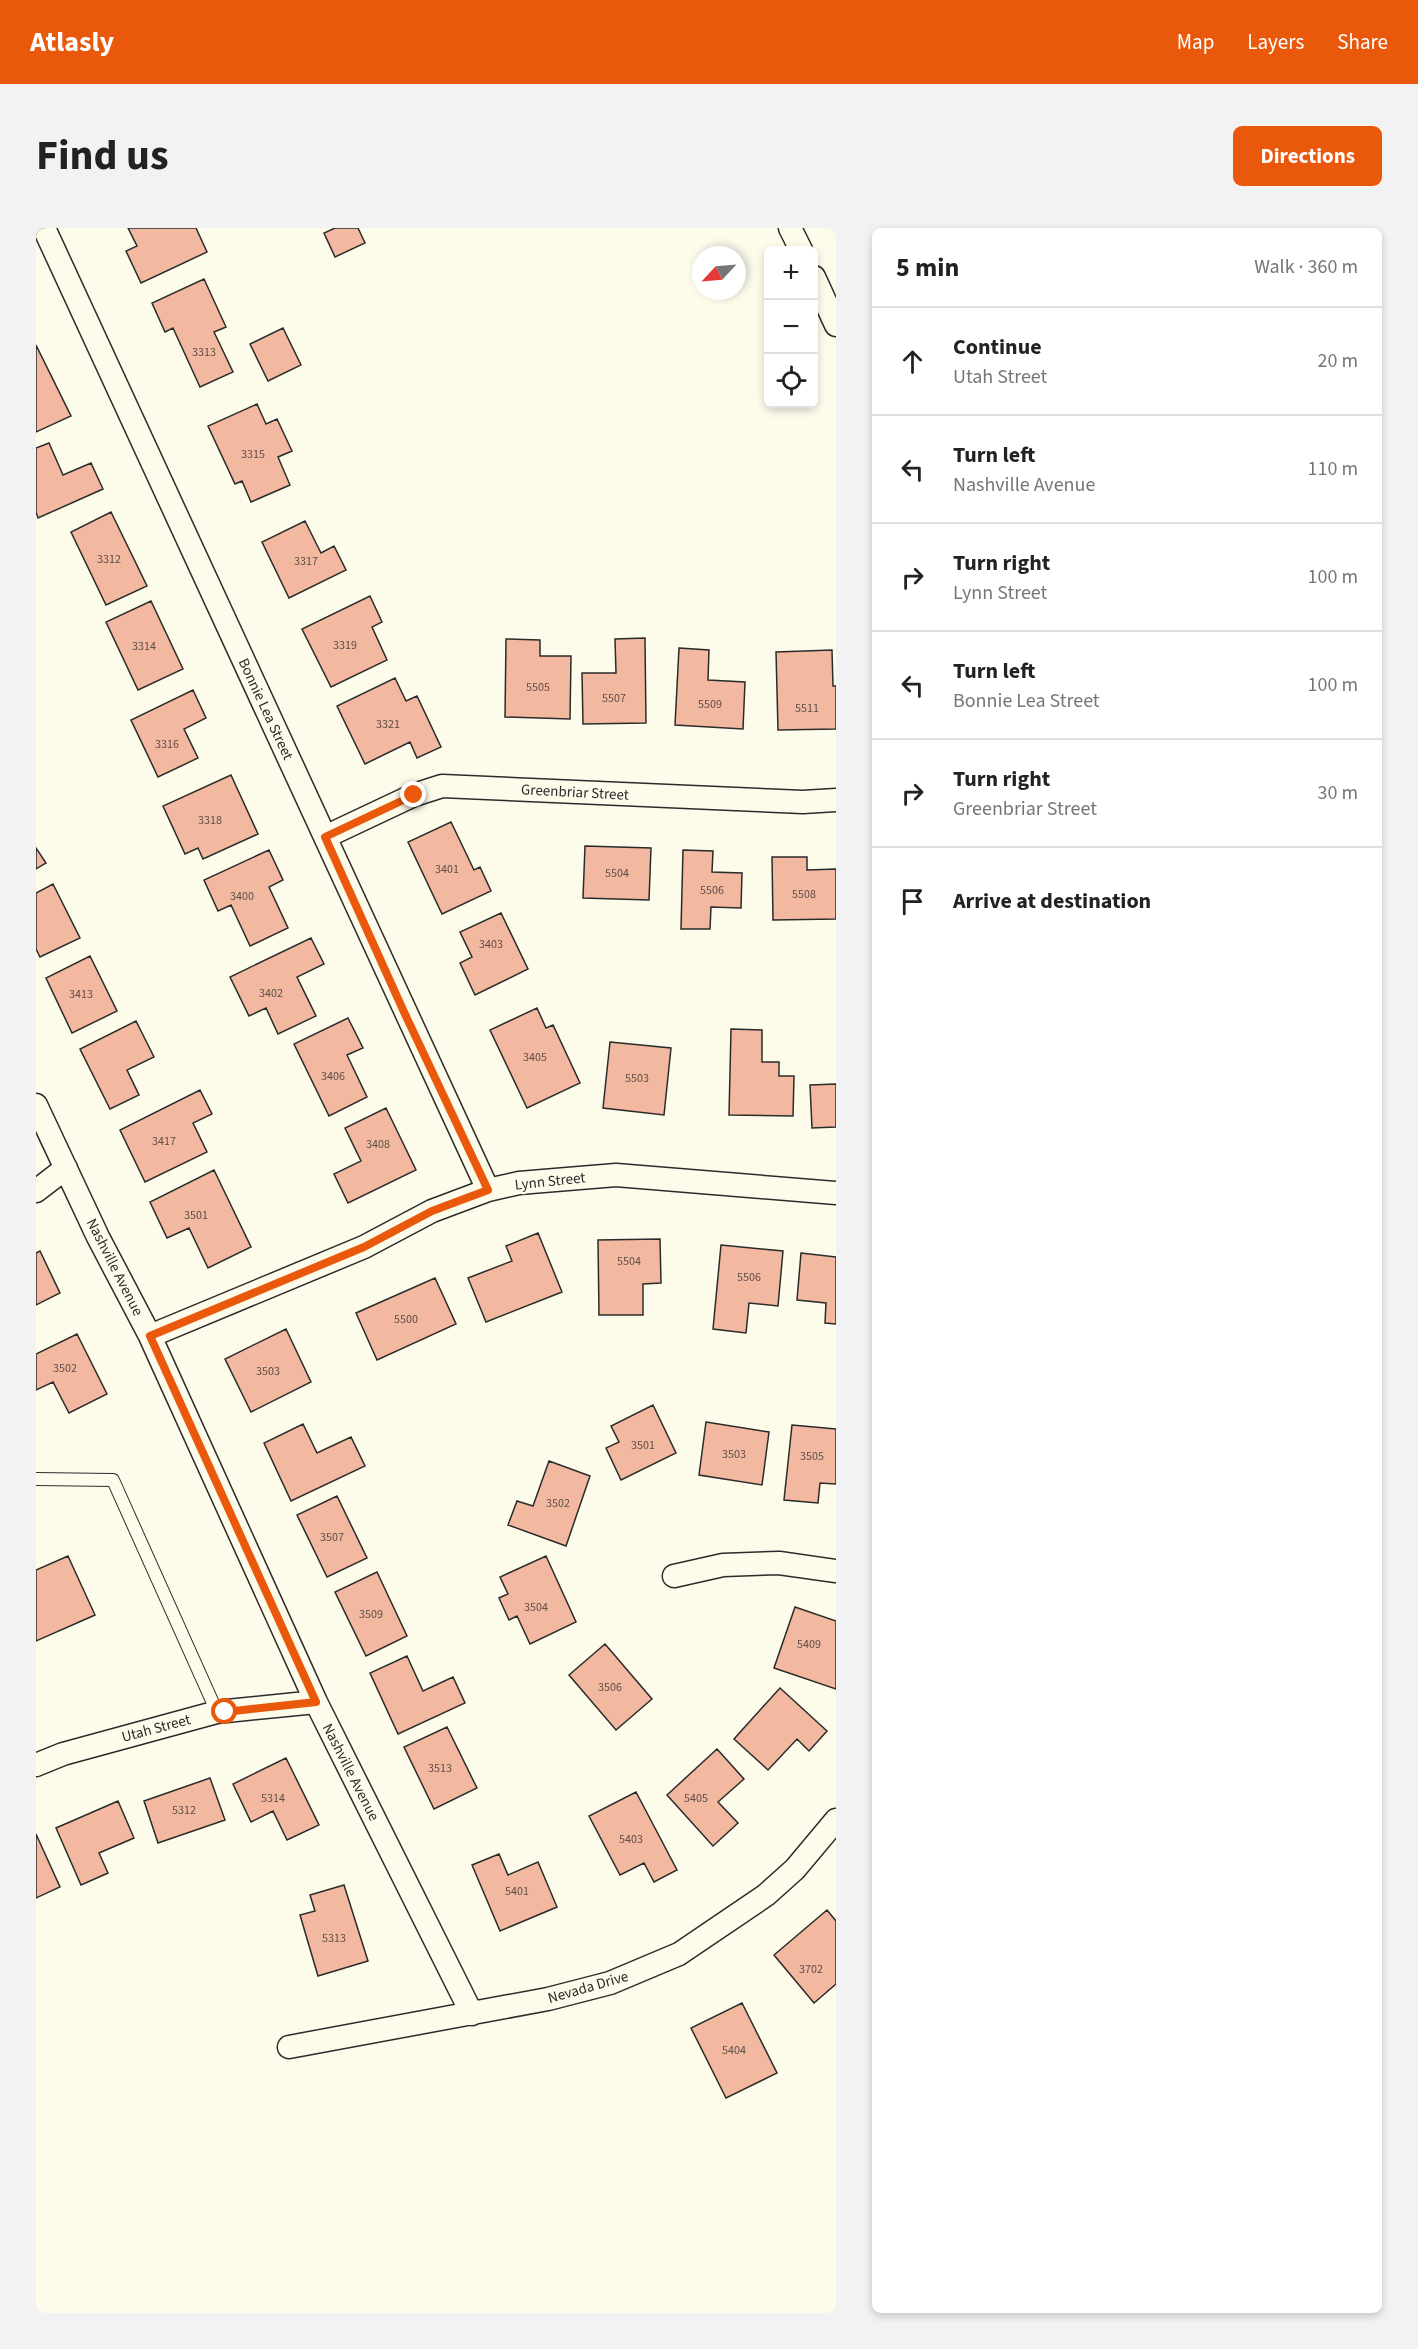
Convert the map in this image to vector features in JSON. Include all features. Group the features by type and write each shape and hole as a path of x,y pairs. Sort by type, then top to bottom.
{"street":[{"name":"Bonnie Lea Street","path":"44,228 488,1190"},
{"path":"790,228 799,246"},
{"path":"818,288 836,325"},
{"name":"Greenbriar Street","path":"325,837 414,795 442,786 803,802 836,800"},
{"name":"Nashville Avenue","path":"36,1105 98,1237 150,1336 316,1702 472,2014"},
{"path":"36,1191 66,1168"},
{"name":"Lynn Street","path":"150,1336 364,1247 432,1211 488,1190 519,1183 616,1175 836,1193"},
{"path":"674,1576 723,1565 779,1563 836,1571"},
{"name":"Utah Street","path":"36,1765 63,1754 218,1712 316,1702"},
{"name":"Nevada Drive","path":"289,2047 548,1999 610,1983 679,1954 766,1895 832,1835"}],"lane":[{"path":"36,1479 114,1480 218,1712"}],"building":[{"path":"128,228 196,228 207,252 141,283 126,251 137,246"},
{"path":"335,228 358,228 365,243 335,257 324,233"},
{"path":"204,279 226,327 214,332 233,372 200,387 173,328 165,332 152,303"},
{"path":"283,328 301,365 268,381 250,344"},
{"path":"36,345 71,416 36,432"},
{"path":"257,404 266,424 277,419 292,451 278,457 290,485 251,502 242,481 235,484 208,426"},
{"path":"49,443 63,475 91,463 103,489 38,518 36,512 36,448"},
{"path":"111,512 147,586 106,605 71,532"},
{"path":"305,521 321,553 334,546 346,570 289,598 262,542"},
{"path":"370,596 382,622 372,627 387,660 331,687 302,629"},
{"path":"151,601 183,669 138,690 106,622"},
{"path":"645,638 646,723 583,724 582,673 616,673 615,639"},
{"path":"506,639 540,640 540,656 571,656 570,719 505,717"},
{"path":"679,648 709,650 708,680 745,682 743,729 675,725"},
{"path":"832,650 833,686 836,686 836,729 778,730 776,652"},
{"path":"395,678 406,701 417,696 441,747 417,758 410,742 365,764 337,706"},
{"path":"193,690 206,718 184,729 198,758 158,777 131,720"},
{"path":"231,775 258,834 203,859 198,848 185,854 163,806"},
{"path":"451,822 474,870 480,867 491,891 442,914 408,842"},
{"path":"585,846 651,848 649,900 583,898"},
{"path":"36,848 46,863 36,869"},
{"path":"269,850 283,880 269,887 288,928 250,946 231,905 218,911 204,880"},
{"path":"683,850 713,851 712,872 742,873 741,908 711,907 710,929 681,929"},
{"path":"772,857 807,857 807,870 836,869 836,919 773,920"},
{"path":"53,884 80,938 40,957 36,949 36,893"},
{"path":"501,913 528,969 475,995 460,963 472,957 460,932"},
{"path":"311,938 324,964 297,977 316,1016 278,1034 266,1008 249,1016 230,977"},
{"path":"90,956 117,1011 72,1033 46,978"},
{"path":"537,1008 546,1028 553,1025 580,1083 527,1108 490,1030"},
{"path":"348,1018 363,1048 347,1055 367,1097 329,1116 294,1044"},
{"path":"136,1021 154,1057 127,1070 139,1095 110,1109 80,1049"},
{"path":"731,1029 762,1030 762,1062 779,1062 779,1076 794,1076 793,1116 729,1115"},
{"path":"610,1042 671,1048 664,1115 603,1108"},
{"path":"836,1084 836,1127 812,1128 810,1085"},
{"path":"200,1090 212,1114 193,1123 207,1152 145,1182 120,1130"},
{"path":"386,1108 416,1170 348,1203 334,1174 361,1161 345,1128"},
{"path":"214,1170 251,1247 208,1268 189,1228 167,1238 150,1202"},
{"path":"538,1233 562,1292 486,1322 468,1278 512,1261 506,1246"},
{"path":"660,1239 661,1283 643,1284 643,1315 599,1315 598,1240"},
{"path":"721,1245 783,1251 778,1306 749,1303 746,1333 713,1329"},
{"path":"40,1251 60,1293 36,1305 36,1253"},
{"path":"801,1253 836,1257 836,1324 825,1323 826,1303 797,1300"},
{"path":"435,1278 456,1324 377,1360 356,1313"},
{"path":"286,1329 311,1382 251,1412 225,1359"},
{"path":"77,1334 107,1394 69,1413 53,1382 36,1390 36,1354"},
{"path":"653,1405 676,1453 621,1480 606,1448 619,1442 611,1426"},
{"path":"706,1422 769,1432 762,1485 699,1475"},
{"path":"303,1424 317,1453 351,1437 365,1466 291,1501 264,1443"},
{"path":"792,1425 836,1429 836,1484 820,1483 818,1503 784,1500"},
{"path":"549,1461 590,1476 566,1546 508,1525 517,1501 533,1506"},
{"path":"337,1496 367,1558 327,1577 297,1515"},
{"path":"68,1556 95,1615 36,1641 36,1570"},
{"path":"546,1556 576,1622 530,1644 517,1616 509,1620 499,1598 508,1594 500,1577"},
{"path":"377,1572 407,1636 366,1656 335,1592"},
{"path":"795,1607 836,1621 836,1689 774,1668"},
{"path":"605,1644 652,1699 616,1730 569,1675"},
{"path":"407,1656 423,1691 453,1677 465,1703 398,1734 370,1673"},
{"path":"780,1688 827,1731 809,1751 797,1739 768,1770 734,1739"},
{"path":"447,1727 477,1788 434,1809 404,1747"},
{"path":"717,1749 744,1779 718,1802 738,1823 713,1846 667,1795"},
{"path":"286,1758 319,1825 287,1840 273,1811 251,1822 233,1784"},
{"path":"210,1778 225,1820 158,1843 144,1801"},
{"path":"636,1792 677,1870 654,1882 644,1863 620,1875 589,1816"},
{"path":"118,1801 134,1838 99,1853 108,1873 81,1885 56,1828"},
{"path":"36,1834 60,1887 36,1898"},
{"path":"499,1854 508,1875 538,1862 557,1907 500,1931 472,1865"},
{"path":"344,1885 368,1961 318,1976 300,1915 315,1911 310,1895"},
{"path":"827,1910 836,1921 836,1984 814,2003 774,1955"},
{"path":"742,2003 777,2073 726,2098 691,2028"}],"route":[{"path":"225,1712 316,1702 150,1336 364,1247 432,1211 488,1190 325,837 414,795"}]}
